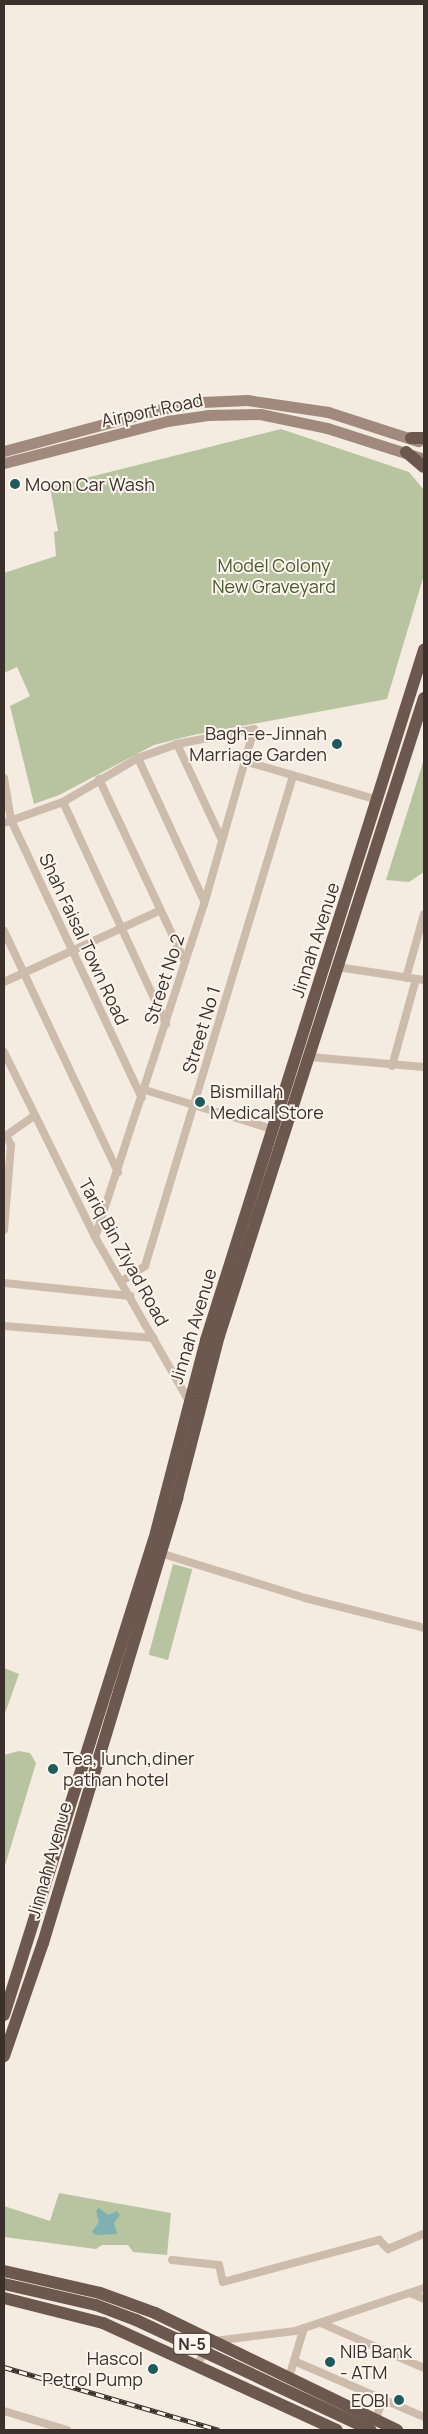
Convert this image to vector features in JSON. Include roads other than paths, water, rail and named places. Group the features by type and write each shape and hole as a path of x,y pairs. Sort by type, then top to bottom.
{"highway":[{"path":"411,438 424,438"},
{"path":"406,452 424,466"},
{"name":"Jinnah Avenue","path":"4,2015 154,1540 189,1401 272,1129 378,800 424,650"},
{"name":"Jinnah Avenue","path":"4,2056 43,1943 160,1553 219,1336 424,698"},
{"path":"4,2271 100,2293 150,2312 289,2378 373,2425 397,2430"},
{"name":"N-5","path":"4,2284 63,2296 136,2320 373,2425"},
{"name":"N-5","path":"4,2298 78,2314 135,2336 337,2430"},
{"path":"135,2336 152,2330 154,2320 150,2312"}],"main road":[{"name":"Airport Road","path":"4,451 156,410 211,401 247,400 328,412 424,442"},
{"name":"Airport Road","path":"4,463 167,421 208,415 260,414 327,428 424,459"}],"street":[{"name":"Street No 2","path":"95,1237 166,1024 254,729 177,744"},
{"path":"8,822 63,802 99,779 138,758 177,744 222,840"},
{"path":"138,758 204,901"},
{"path":"244,761 378,800"},
{"name":"Street No 1","path":"122,1282 145,1266 293,776"},
{"name":"Shah Faisal Town Road","path":"4,778 8,822 142,1098"},
{"path":"99,779 159,911 185,962"},
{"path":"63,802 120,929 166,1024"},
{"path":"4,982 159,911"},
{"path":"406,978 424,914"},
{"path":"4,931 118,1172"},
{"path":"338,966 420,980 392,1066"},
{"name":"Tariq Bin Ziyad Road","path":"4,1052 95,1237 189,1401"},
{"path":"310,1057 392,1066 424,1067"},
{"path":"4,1075 12,1070"},
{"path":"145,1090 272,1129"},
{"path":"4,1230 6,1192 12,1145 5,1136 34,1116"},
{"path":"4,1283 130,1296"},
{"path":"4,1326 154,1338"},
{"path":"160,1553 305,1598 424,1628"},
{"path":"172,2260 219,2265 223,2282 379,2240 388,2248 424,2234"},
{"path":"197,2364 214,2341 304,2328 424,2288"},
{"path":"410,2293 424,2299"},
{"path":"321,2323 424,2368"},
{"path":"289,2378 304,2328"},
{"path":"294,2361 424,2417"},
{"path":"373,2425 383,2399"},
{"path":"4,2411 67,2430"}],"water":[{"path":"99,2208 108,2215 117,2211 120,2215 114,2223 117,2234 96,2235 92,2232 99,2222 96,2211"}],"railway":[{"path":"4,2367 219,2430"}],"place":[{"name":"Moon Car Wash","path":"15,484"},
{"name":"Bagh-e-Jinnah Marriage Garden","path":"337,744"},
{"name":"Bismillah Medical Store","path":"200,1102"},
{"name":"Tea, lunch,diner pathan hotel","path":"53,1769"},
{"name":"NIB Bank - ATM","path":"330,2362"},
{"name":"Hascol Petrol Pump","path":"153,2369"},
{"name":"EOBI","path":"399,2400"}],"park label":[{"name":"Model Colony New Graveyard","path":"274,576"}]}
